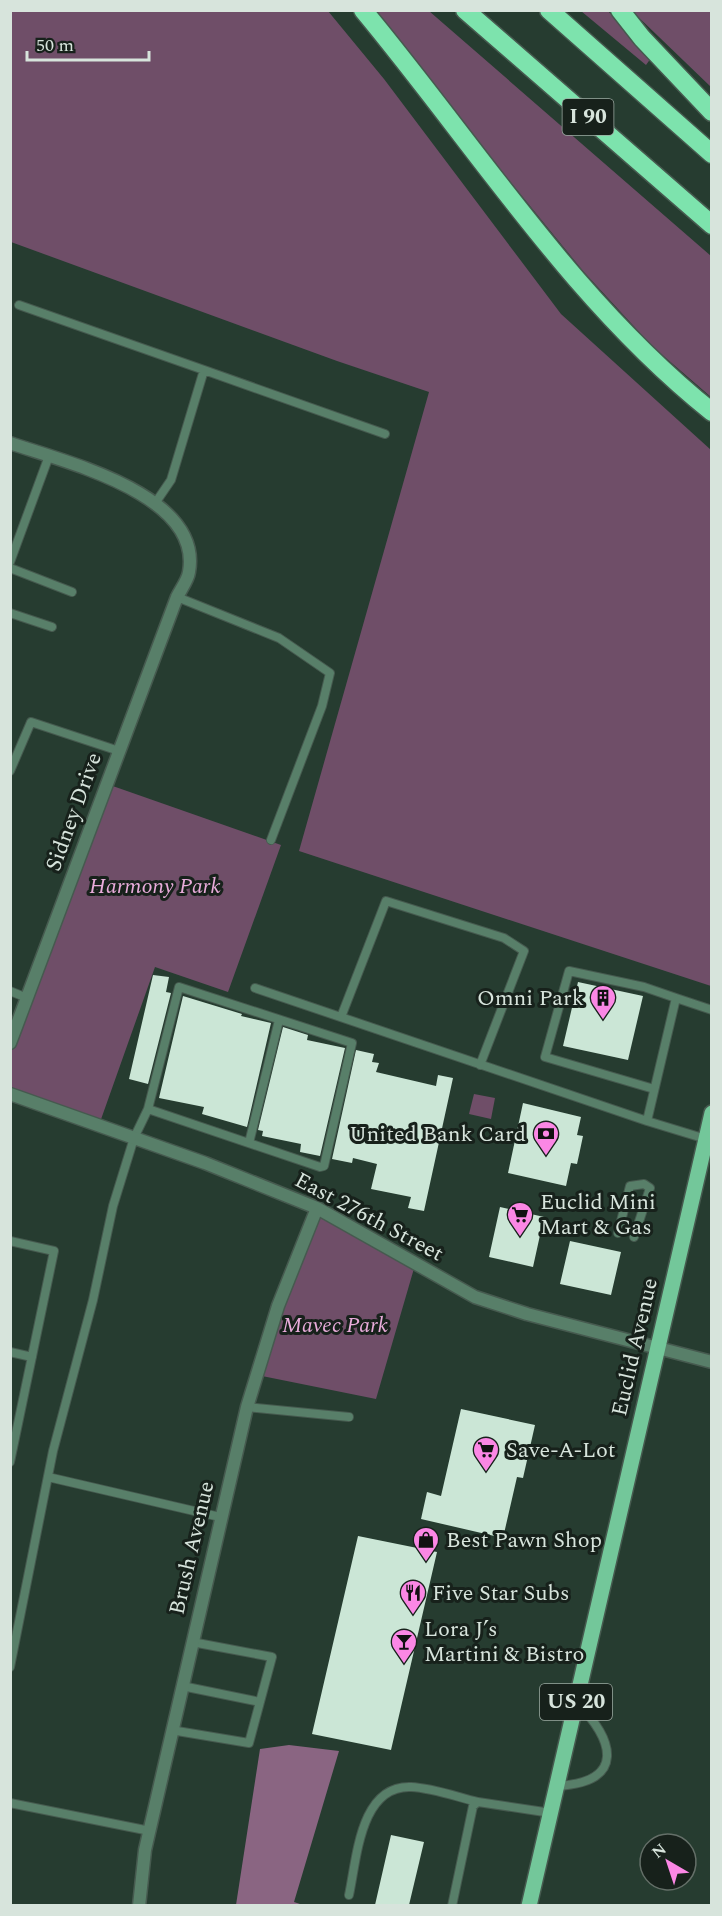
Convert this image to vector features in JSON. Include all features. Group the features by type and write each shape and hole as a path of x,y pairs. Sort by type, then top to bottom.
{"highway":[{"path":"363,10 570,272 638,346 711,412"},
{"name":"I 90","path":"465,10 711,225"},
{"name":"I 90","path":"549,10 711,154"},
{"path":"620,10 642,38 711,112"}],"main road":[{"name":"Euclid Avenue","path":"530,1905 659,1349 711,1113"}],"street":[{"name":"Sidney Drive","path":"10,443 109,477 156,502 176,523 189,550 189,573 177,597 10,1043"},
{"name":"East 276th Street","path":"10,1094 134,1138 316,1208 475,1297 513,1311 711,1362"},
{"name":"Brush Avenue","path":"139,1905 150,1831 171,1730 247,1407 278,1306 316,1208"}],"lane":[{"path":"19,305 385,434"},
{"path":"156,502 171,480 204,370"},
{"path":"10,562 49,456"},
{"path":"10,568 72,592"},
{"path":"177,597 279,638 330,674 322,706 271,840"},
{"path":"10,613 52,627"},
{"path":"10,771 32,722 119,751"},
{"path":"341,1017 386,901 504,938 524,951 480,1065"},
{"path":"654,1089 545,1056 569,971 644,987 711,1010"},
{"path":"10,1667 48,1477 93,1300 113,1206 134,1138 148,1109 179,987 352,1044 324,1166 320,1167 148,1109"},
{"path":"255,988 706,1139"},
{"path":"10,991 27,998"},
{"path":"646,1120 676,998"},
{"path":"249,1143 279,1020"},
{"path":"618,1233 630,1186 644,1184 650,1188 634,1237"},
{"path":"10,1241 54,1251 10,1462"},
{"path":"10,1352 32,1357"},
{"path":"247,1407 350,1417"},
{"path":"48,1477 220,1517"},
{"path":"171,1730 249,1743 272,1657 192,1642"},
{"path":"182,1686 260,1702"},
{"path":"557,1786 589,1781 600,1774 607,1758 607,1745 601,1729 576,1702"},
{"path":"349,1895 368,1812 382,1794 410,1787 478,1802 551,1813"},
{"path":"452,1905 473,1806 478,1802"},
{"path":"10,1803 150,1831"}],"green space":[{"path":"10,11 328,11 384,79 561,314 711,450 711,986 299,851 429,392 337,361 11,242"},
{"path":"371,11 429,11 711,256 711,397 652,346 583,271"},
{"path":"581,11 608,11 651,58 646,65"},
{"path":"632,11 711,11 711,87"},
{"name":"Harmony Park","path":"107,784 281,845 228,992 155,967 99,1125 11,1094 10,1043"},
{"path":"474,1094 495,1098 491,1119 469,1114"},
{"name":"Mavec Park","path":"317,1208 415,1265 376,1399 257,1375"}],"shaded area":[{"path":"289,1745 339,1751 294,1902 303,1905 236,1905 260,1749"}],"building":[{"path":"153,975 169,977 166,992 171,993 148,1084 129,1079"},
{"name":"Omni Park","path":"578,982 643,996 628,1060 563,1046"},
{"path":"183,996 242,1014 241,1016 271,1023 247,1127 202,1114 204,1107 159,1098"},
{"path":"283,1027 308,1035 307,1040 345,1048 320,1156 300,1152 301,1144 262,1136 263,1131 258,1130"},
{"path":"356,1050 374,1054 372,1062 379,1063 376,1072 436,1086 438,1075 453,1078 424,1211 408,1208 411,1197 371,1189 377,1164 353,1158 352,1163 332,1159"},
{"path":"523,1103 581,1117 577,1135 583,1136 579,1155 577,1164 571,1163 566,1186 508,1173"},
{"path":"500,1207 544,1217 533,1267 489,1257"},
{"path":"570,1241 621,1252 611,1295 560,1284"},
{"path":"461,1409 535,1425 523,1478 517,1477 503,1538 421,1519 427,1492 441,1496"},
{"path":"358,1536 437,1552 391,1750 312,1734"},
{"path":"391,1835 424,1842 409,1905 375,1905"}],"place":[{"name":"Omni Park","path":"603,1021"},
{"name":"United Bank Card","path":"546,1157"},
{"name":"Euclid Mini Mart & Gas","path":"520,1238"},
{"name":"Save-A-Lot","path":"486,1473"},
{"name":"Best Pawn Shop","path":"426,1563"},
{"name":"Five Star Subs","path":"413,1616"},
{"name":"Lora J’s Martini & Bistro","path":"404,1665"}]}
